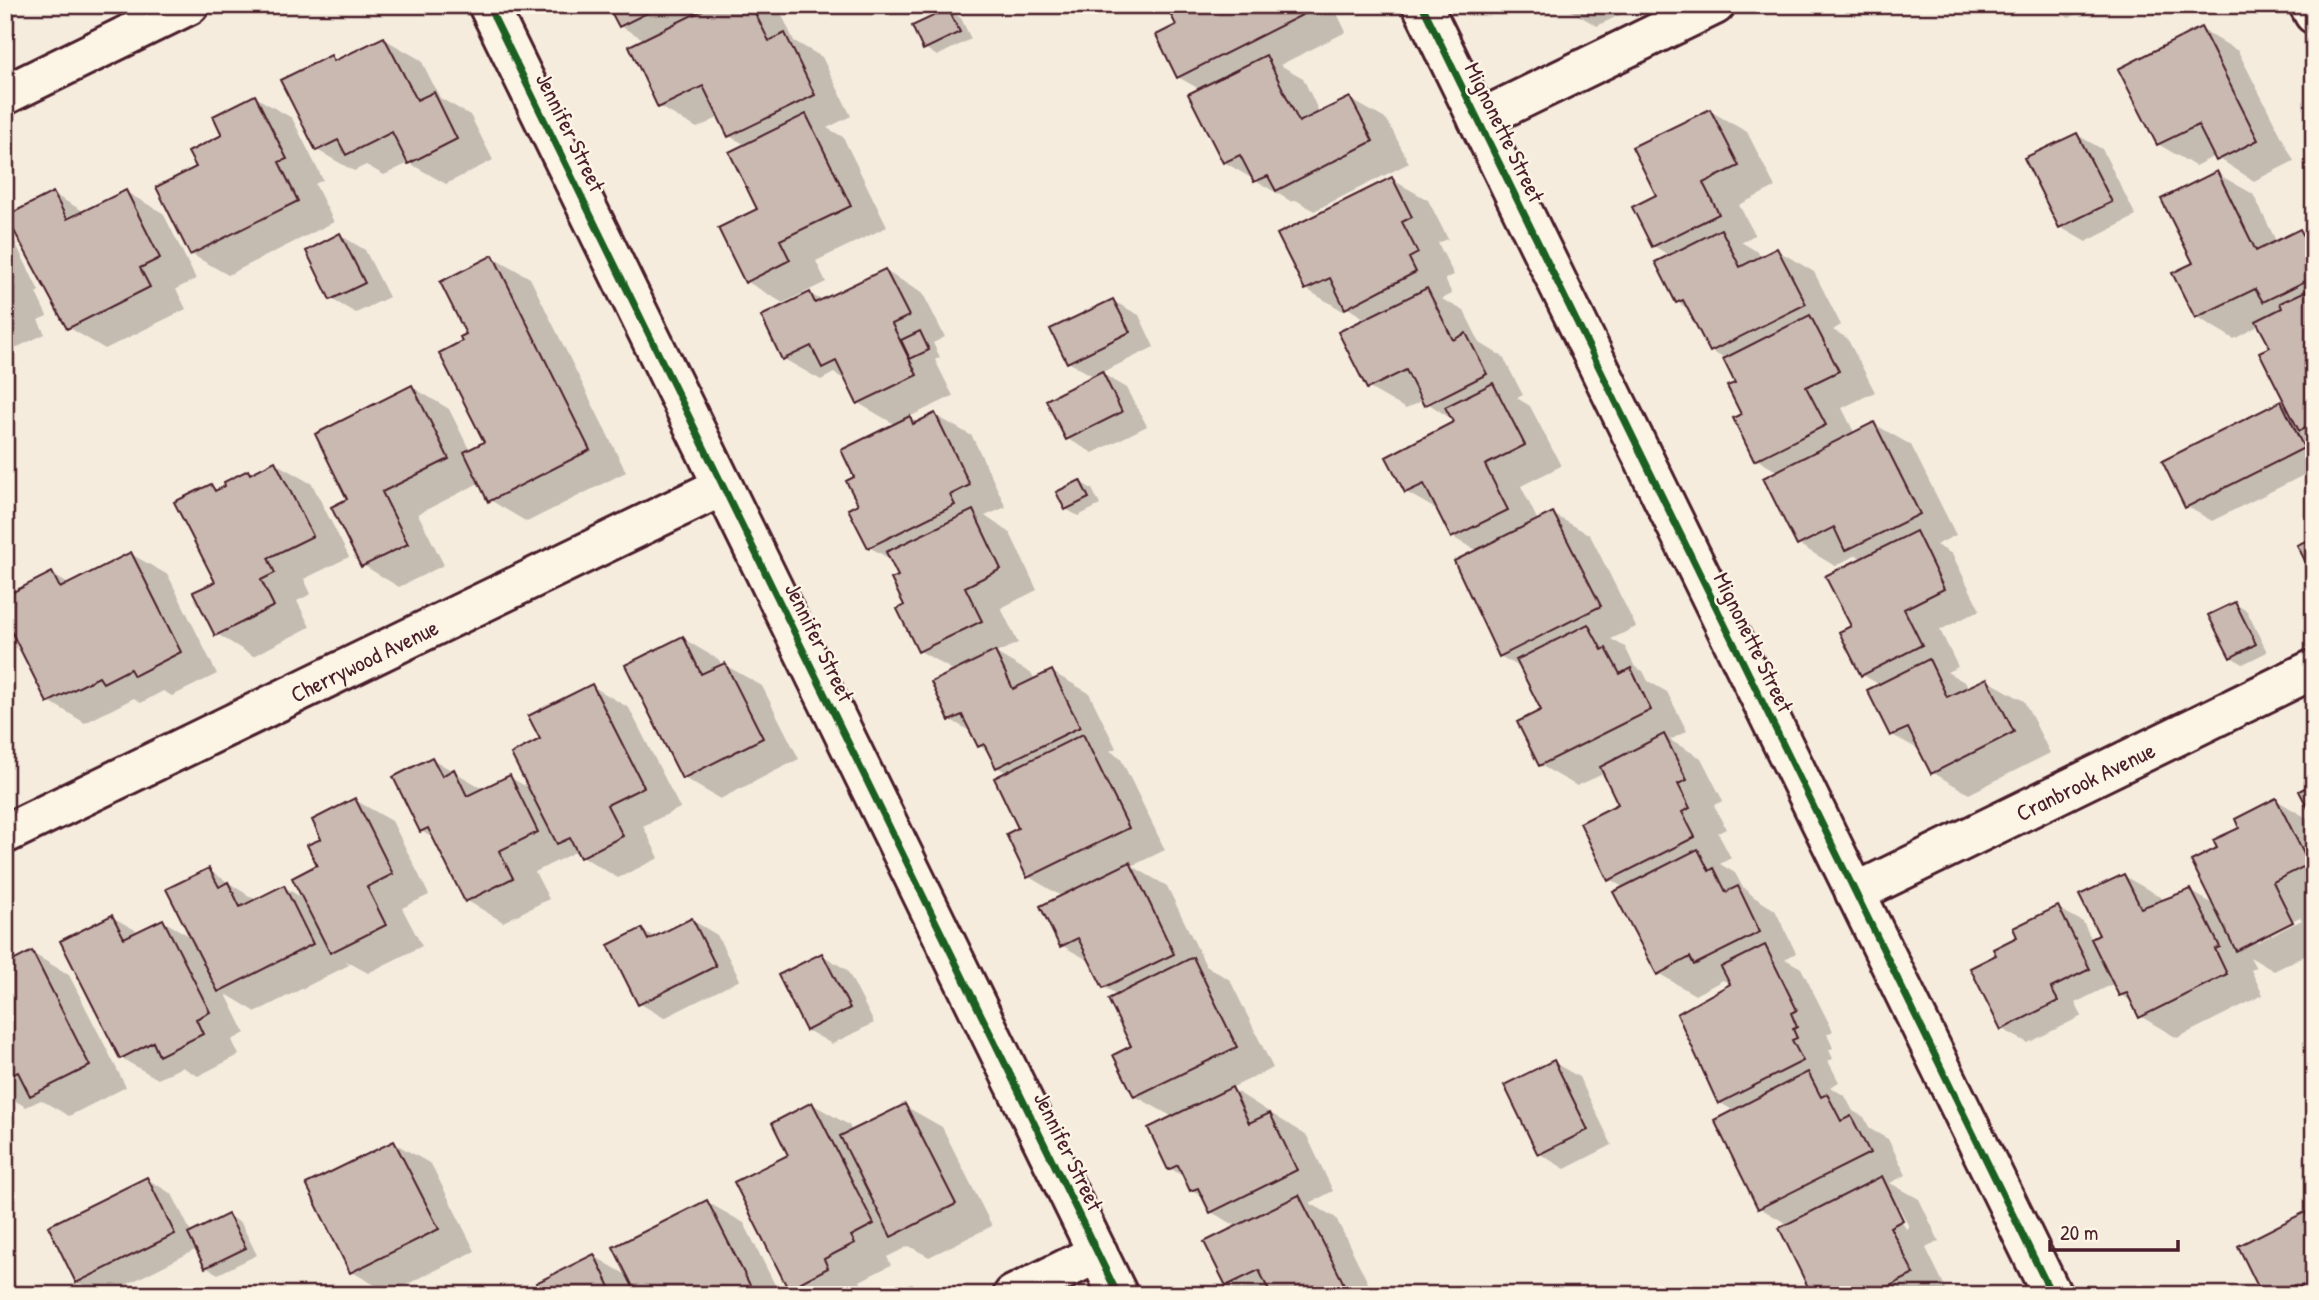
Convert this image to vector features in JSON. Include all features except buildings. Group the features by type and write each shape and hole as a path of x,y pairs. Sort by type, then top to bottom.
{"street":[{"path":"5,95 189,5"},
{"name":"Jennifer Street","path":"488,5 1118,1295"},
{"name":"Mignonette Street","path":"1422,5 2049,1294"},
{"path":"1478,120 1715,5"},
{"path":"2309,5 2314,14"},
{"name":"Cherrywood Avenue","path":"5,834 723,486"},
{"name":"Cranbrook Avenue","path":"1855,892 2314,669"},
{"path":"1013,1295 1098,1254"}],"cycle path":[{"path":"488,5 1118,1295"},
{"path":"1422,5 2052,1295"}]}
